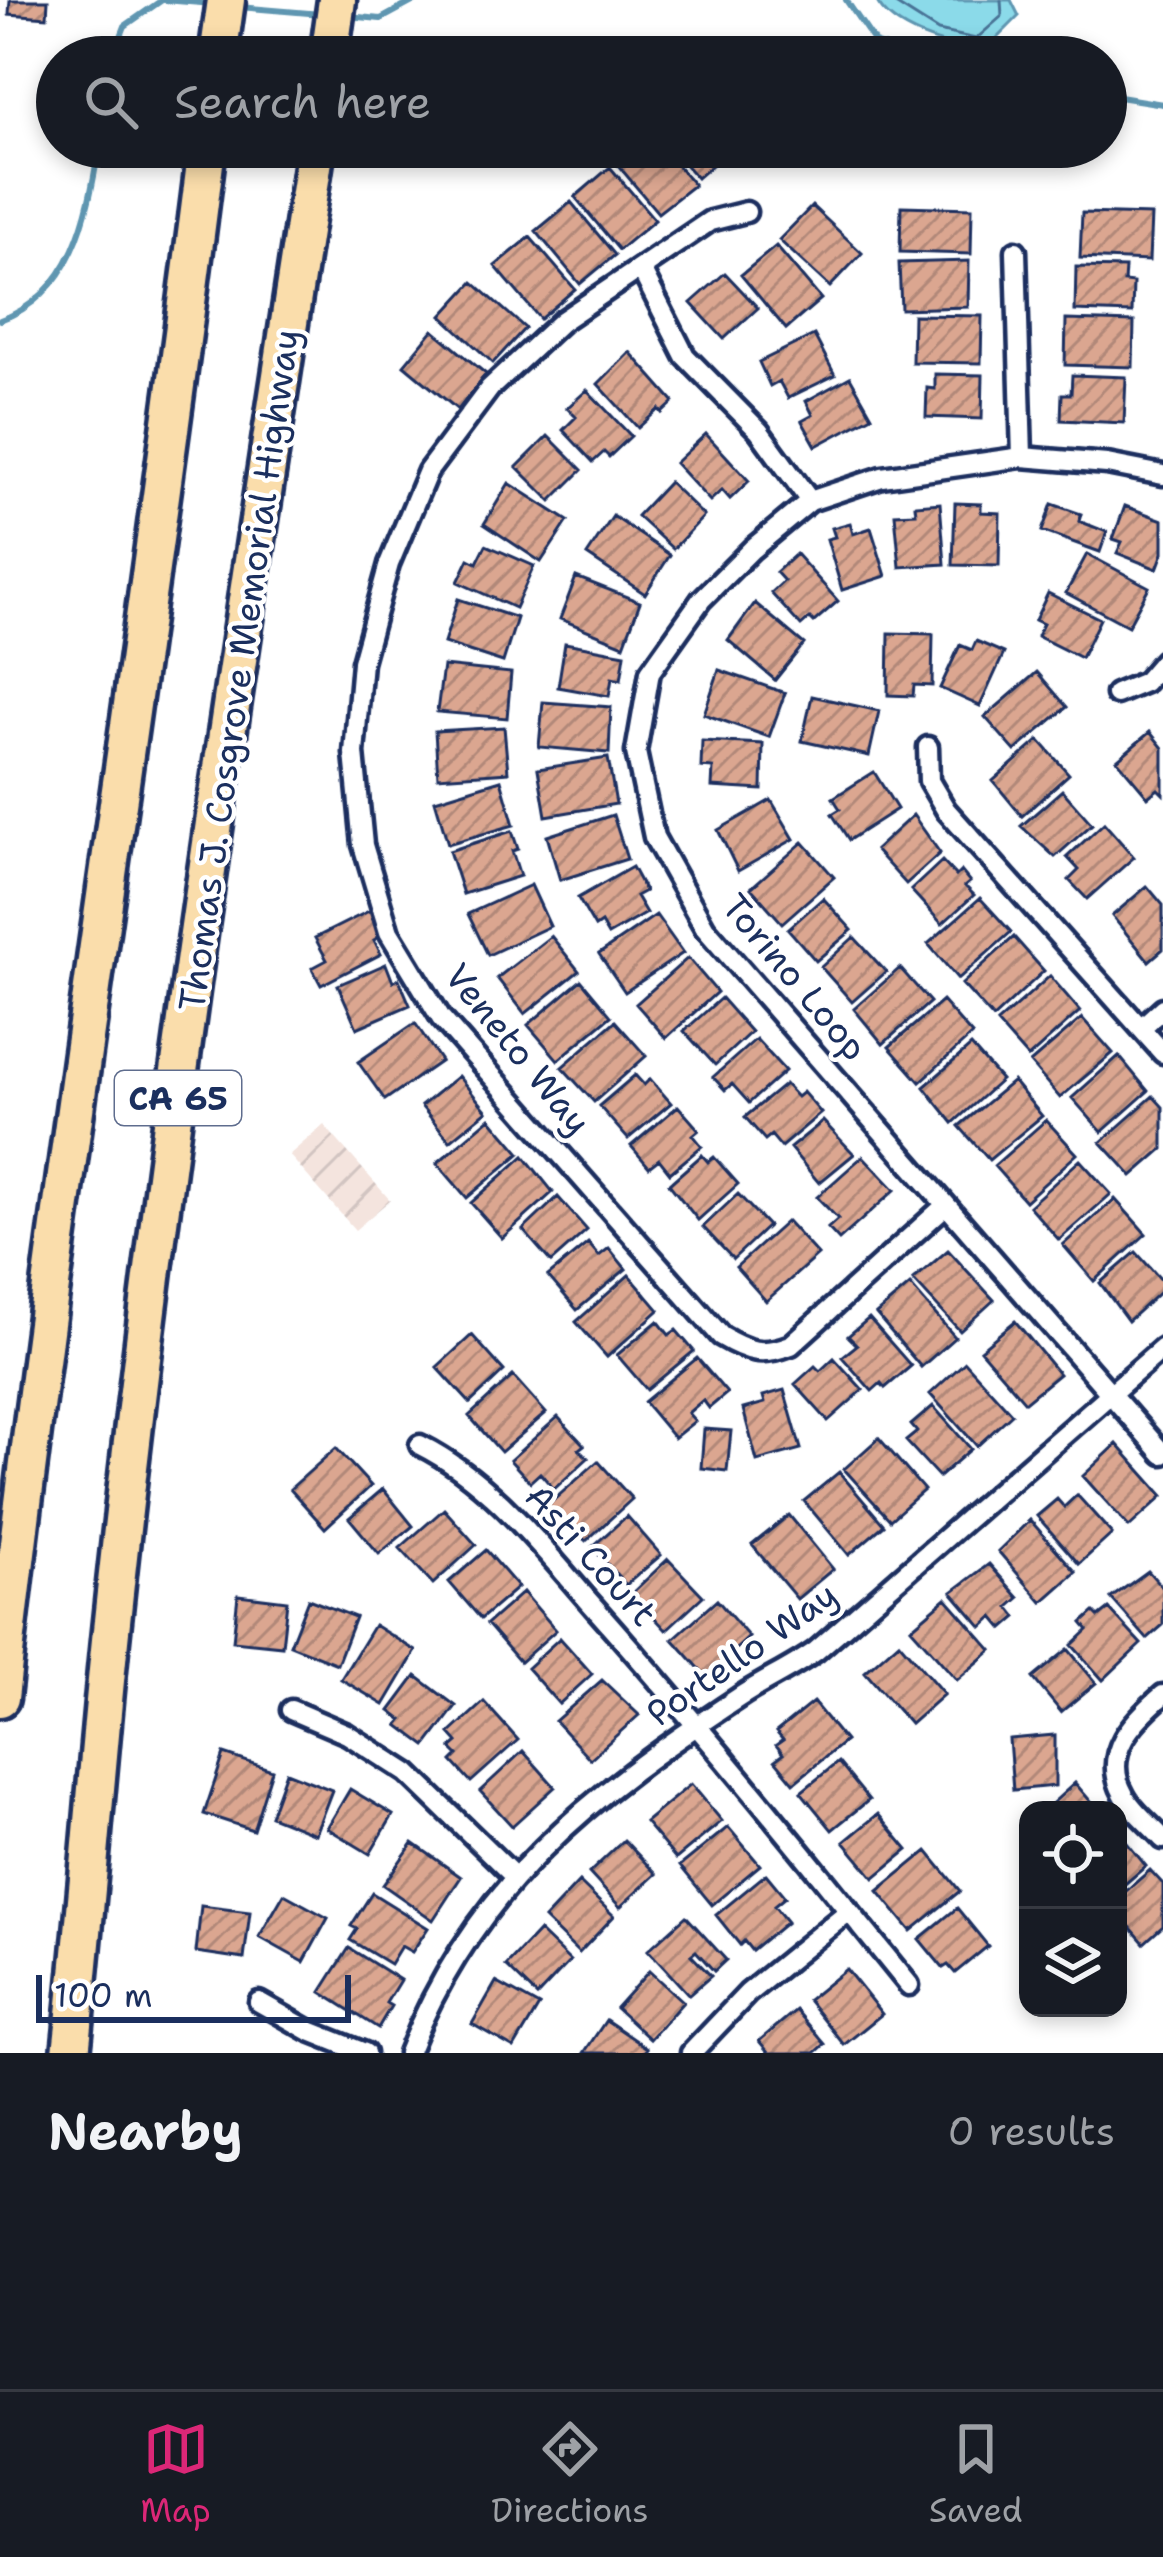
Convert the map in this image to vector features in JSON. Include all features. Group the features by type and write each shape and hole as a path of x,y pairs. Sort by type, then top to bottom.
{"highway":[{"path":"221,36 226,0"},
{"path":"332,36 337,0"},
{"name":"CA 65","path":"0,1698 49,1282 204,168"},
{"name":"Thomas J. Cosgrove Memorial Highway","path":"71,2053 110,1640 153,1286 202,910 313,168"}],"street":[{"name":"Veneto Way","path":"746,212 710,220 562,321 490,388 428,472 388,564 362,662 355,753 363,844 389,932 441,1018 721,1336 766,1354 791,1345 946,1204"},
{"path":"1016,251 1022,458"},
{"path":"640,269 685,356 760,430 809,501"},
{"name":"Torino Loop","path":"1163,475 1107,464 1022,458 882,478 809,501 701,600 650,672 636,752 654,837 705,928 1163,1454"},
{"path":"1116,694 1145,682 1163,661"},
{"path":"928,747 929,781 946,811 1163,1053"},
{"path":"1141,1028 1163,1008"},
{"name":"Portello Way","path":"408,2053 458,1952 514,1876 600,1794 698,1725 816,1652 1163,1348"},
{"name":"Asti Court","path":"420,1445 466,1474 509,1512 698,1725 909,1985"},
{"path":"1163,1695 1122,1738 1117,1761 1122,1793 1163,1839"},
{"path":"291,1710 347,1734 408,1773 514,1876"},
{"path":"691,2053 748,1993 849,1911"},
{"path":"259,2002 364,2053"}],"shaded area":[{"path":"324,1125 390,1200 355,1230 289,1155"}],"water":[{"path":"876,0 1011,0 1019,16 999,36 924,36 884,11"}],"building":[{"path":"10,0 48,0 47,17 9,14"},
{"path":"611,168 655,220 619,250 575,197"},
{"path":"620,168 680,168 694,185 658,213"},
{"path":"688,168 709,168 697,178"},
{"path":"571,202 615,255 580,284 536,231"},
{"path":"812,206 862,253 830,287 779,240"},
{"path":"901,206 972,208 971,254 900,252"},
{"path":"1082,213 1151,215 1149,261 1080,258"},
{"path":"530,237 575,289 540,319 495,266"},
{"path":"776,246 821,299 786,329 741,275"},
{"path":"969,261 968,307 901,309 899,263"},
{"path":"1076,267 1125,268 1124,282 1133,283 1132,313 1075,311"},
{"path":"725,273 758,308 724,339 691,303"},
{"path":"473,282 525,328 493,363 442,316"},
{"path":"913,315 982,316 981,363 912,362"},
{"path":"1066,320 1134,322 1133,367 1065,365"},
{"path":"433,330 486,374 458,410 404,365"},
{"path":"814,335 835,375 788,398 779,381 770,386 759,362"},
{"path":"630,352 674,402 638,428 598,384"},
{"path":"935,374 983,375 982,419 926,417 927,388 935,389"},
{"path":"1072,375 1126,377 1124,423 1061,420 1062,394 1071,394"},
{"path":"850,377 872,416 816,446 802,421 813,415 806,401"},
{"path":"587,390 631,436 609,457 604,452 593,462 563,430 576,417 567,408"},
{"path":"706,434 749,481 730,499 722,490 710,501 675,463"},
{"path":"548,436 582,470 551,501 517,467"},
{"path":"669,482 704,516 673,549 637,516"},
{"path":"509,483 568,521 541,562 484,524"},
{"path":"940,503 945,564 900,567 895,514 916,513 915,505"},
{"path":"955,503 981,504 981,512 1000,513 999,566 953,565"},
{"path":"1052,504 1081,514 1079,521 1107,532 1100,552 1042,531"},
{"path":"1125,506 1163,520 1163,553 1157,569 1117,553 1122,542 1113,539"},
{"path":"613,516 670,555 645,594 587,555"},
{"path":"850,523 853,534 871,528 886,576 842,590 827,539 835,537 832,528"},
{"path":"486,545 534,566 515,608 458,582 469,559 477,563"},
{"path":"796,554 838,601 814,622 810,618 801,626 771,593 784,581 776,572"},
{"path":"1087,554 1149,587 1128,626 1066,593"},
{"path":"576,577 640,602 624,645 560,619"},
{"path":"1048,593 1100,619 1081,658 1037,636 1043,624 1035,620"},
{"path":"458,599 517,618 503,662 444,643"},
{"path":"755,603 804,644 775,680 728,640"},
{"path":"889,633 933,634 932,686 914,685 913,696 888,695"},
{"path":"976,641 1004,653 980,706 940,688 960,645 972,650"},
{"path":"565,643 625,654 621,680 612,678 609,696 558,687"},
{"path":"443,666 511,673 507,718 437,712"},
{"path":"719,670 785,693 769,737 704,714"},
{"path":"1037,672 1067,707 1015,751 985,717"},
{"path":"812,696 879,711 869,756 802,741"},
{"path":"543,702 611,707 609,753 539,747"},
{"path":"504,727 508,772 438,777 435,731"},
{"path":"1150,732 1163,748 1163,794 1158,789 1148,797 1117,760"},
{"path":"1039,740 1069,774 1022,816 993,781"},
{"path":"702,741 763,744 762,790 712,787 713,768 701,767"},
{"path":"608,758 616,804 546,816 538,769"},
{"path":"874,772 897,809 849,840 832,814 840,809 833,798"},
{"path":"501,780 514,825 448,844 435,800"},
{"path":"1062,790 1092,824 1055,857 1021,826"},
{"path":"771,800 794,839 738,871 718,830"},
{"path":"613,815 627,859 560,880 547,836"},
{"path":"913,815 940,853 906,884 875,850"},
{"path":"1104,823 1134,857 1087,899 1069,880 1079,870 1067,857"},
{"path":"512,831 520,876 463,894 449,851"},
{"path":"803,842 834,877 782,923 751,888"},
{"path":"942,861 956,876 961,871 970,882 965,886 974,895 942,924 911,890"},
{"path":"632,867 645,891 636,896 646,913 608,935 601,923 595,927 578,898"},
{"path":"531,885 550,926 488,955 468,914"},
{"path":"1147,886 1163,905 1163,949 1149,961 1112,916"},
{"path":"823,898 852,930 816,961 788,929"},
{"path":"980,898 1011,932 958,979 928,944"},
{"path":"373,909 386,934 374,940 381,954 321,985 312,968 327,960 315,938"},
{"path":"656,915 683,953 625,992 599,954"},
{"path":"551,936 579,971 525,1014 497,978"},
{"path":"854,937 886,972 852,1002 821,967"},
{"path":"1014,937 1044,971 993,1018 962,984"},
{"path":"688,958 717,992 666,1038 636,1004"},
{"path":"386,964 393,982 399,979 410,1005 357,1028 338,985"},
{"path":"900,968 930,1002 883,1044 854,1009"},
{"path":"1050,976 1080,1011 1028,1058 997,1023"},
{"path":"581,980 611,1016 558,1060 528,1025"},
{"path":"721,998 751,1032 715,1065 684,1031"},
{"path":"942,1001 972,1035 920,1082 889,1047"},
{"path":"1082,1018 1113,1053 1060,1098 1030,1063"},
{"path":"615,1021 646,1056 594,1102 562,1067"},
{"path":"415,1023 441,1061 385,1100 358,1062"},
{"path":"756,1039 785,1071 749,1103 732,1084 725,1090 713,1077"},
{"path":"971,1046 1001,1080 953,1123 924,1087"},
{"path":"1119,1056 1148,1091 1102,1132 1072,1098"},
{"path":"635,1075 644,1085 650,1079 671,1103 628,1139 599,1106"},
{"path":"458,1076 487,1111 450,1141 421,1106"},
{"path":"1013,1081 1042,1116 989,1160 959,1126"},
{"path":"785,1084 797,1097 803,1092 821,1113 781,1147 771,1135 765,1140 745,1117"},
{"path":"1153,1096 1163,1107 1163,1149 1132,1176 1101,1142"},
{"path":"678,1106 699,1130 693,1135 702,1146 670,1173 659,1159 649,1167 631,1146"},
{"path":"490,1118 520,1153 467,1198 437,1163"},
{"path":"1046,1120 1077,1154 1025,1201 994,1166"},
{"path":"823,1121 854,1154 819,1183 790,1148"},
{"path":"702,1155 708,1162 714,1157 738,1184 698,1220 669,1184"},
{"path":"524,1156 553,1192 502,1238 471,1203"},
{"path":"863,1156 895,1190 839,1240 828,1228 838,1219 817,1197"},
{"path":"1080,1160 1111,1194 1059,1240 1029,1206"},
{"path":"738,1194 768,1226 733,1259 703,1227"},
{"path":"558,1197 587,1230 551,1262 523,1230"},
{"path":"1115,1199 1146,1234 1094,1281 1063,1245"},
{"path":"787,1221 818,1255 766,1301 736,1267"},
{"path":"588,1243 599,1256 609,1248 626,1269 577,1310 548,1276"},
{"path":"948,1250 994,1300 960,1331 913,1280"},
{"path":"1136,1252 1163,1282 1163,1289 1128,1321 1100,1283"},
{"path":"629,1275 659,1310 607,1357 576,1322"},
{"path":"910,1285 955,1337 921,1367 876,1314"},
{"path":"869,1318 911,1366 885,1388 881,1383 872,1391 842,1357 857,1345 848,1336"},
{"path":"658,1321 669,1335 676,1330 694,1351 647,1390 617,1355"},
{"path":"1015,1321 1059,1374 1025,1402 980,1350"},
{"path":"472,1335 504,1371 470,1403 437,1367"},
{"path":"697,1358 727,1393 709,1408 703,1400 688,1413 695,1421 674,1438 644,1402"},
{"path":"834,1358 863,1390 828,1421 795,1384 815,1366 820,1371"},
{"path":"965,1362 1012,1414 977,1446 930,1394"},
{"path":"513,1376 546,1413 501,1452 469,1416"},
{"path":"784,1390 801,1449 757,1461 743,1409 765,1403 763,1396"},
{"path":"933,1406 971,1449 939,1477 906,1441 917,1432 911,1425"},
{"path":"558,1417 584,1445 579,1449 588,1458 554,1489 540,1473 530,1482 510,1460"},
{"path":"704,1429 731,1431 727,1471 701,1468"},
{"path":"879,1438 924,1490 890,1520 844,1469"},
{"path":"1117,1444 1163,1496 1129,1527 1083,1476"},
{"path":"336,1448 371,1486 325,1528 290,1489"},
{"path":"598,1461 632,1499 586,1541 547,1506"},
{"path":"839,1472 884,1525 849,1555 804,1501"},
{"path":"383,1489 413,1526 379,1554 349,1518"},
{"path":"1077,1495 1112,1534 1079,1564 1037,1516 1057,1499 1064,1507"},
{"path":"444,1509 476,1545 433,1584 400,1548"},
{"path":"789,1515 833,1569 797,1599 752,1545"},
{"path":"627,1516 661,1555 626,1585 592,1547"},
{"path":"1030,1520 1076,1572 1042,1602 998,1551"},
{"path":"486,1550 518,1587 481,1619 449,1582"},
{"path":"668,1559 703,1596 666,1630 632,1593"},
{"path":"989,1564 1019,1598 1009,1607 1017,1617 1003,1629 993,1617 982,1627 952,1592"},
{"path":"1148,1571 1163,1588 1163,1625 1147,1639 1111,1598"},
{"path":"523,1592 556,1630 520,1662 487,1624"},
{"path":"238,1595 287,1601 282,1646 233,1641"},
{"path":"946,1598 992,1650 957,1680 911,1628"},
{"path":"308,1599 355,1617 337,1664 290,1645"},
{"path":"717,1600 749,1637 706,1676 673,1639"},
{"path":"1109,1609 1141,1644 1103,1680 1072,1645 1088,1630 1082,1623 1094,1612 1099,1617"},
{"path":"374,1625 416,1651 384,1705 341,1679"},
{"path":"560,1638 592,1674 559,1704 527,1668"},
{"path":"899,1642 944,1694 910,1724 865,1672"},
{"path":"1068,1649 1096,1683 1061,1712 1033,1678"},
{"path":"416,1676 456,1706 426,1746 398,1725 402,1720 390,1711"},
{"path":"602,1680 639,1715 590,1759 555,1721"},
{"path":"484,1702 518,1740 471,1782 452,1761 458,1755 451,1748 458,1742 450,1733"},
{"path":"813,1702 845,1741 794,1783 775,1760 783,1754 776,1745 783,1740 776,1732"},
{"path":"1055,1735 1055,1786 1013,1790 1009,1739"},
{"path":"523,1751 555,1787 512,1826 480,1791"},
{"path":"224,1754 272,1770 253,1830 204,1814"},
{"path":"838,1762 869,1800 832,1830 801,1792"},
{"path":"286,1772 332,1790 315,1834 270,1816"},
{"path":"1075,1783 1090,1801 1055,1801"},
{"path":"691,1784 722,1821 676,1859 645,1822"},
{"path":"350,1789 393,1815 370,1854 327,1828"},
{"path":"878,1814 908,1850 874,1878 844,1842"},
{"path":"728,1827 760,1865 712,1905 680,1866"},
{"path":"624,1840 656,1874 620,1907 589,1873"},
{"path":"413,1843 461,1877 433,1920 383,1885"},
{"path":"1127,1843 1146,1866 1127,1882"},
{"path":"927,1851 960,1891 911,1931 878,1891"},
{"path":"1150,1870 1163,1884 1163,1926 1144,1943 1127,1923 1127,1890"},
{"path":"766,1874 785,1897 774,1906 787,1922 752,1951 744,1941 740,1945 716,1915"},
{"path":"579,1882 614,1916 579,1953 544,1919"},
{"path":"372,1893 428,1928 412,1952 401,1946 390,1964 350,1940 357,1929 351,1926"},
{"path":"284,1894 328,1918 304,1962 259,1937"},
{"path":"201,1906 250,1912 244,1959 196,1952"},
{"path":"957,1908 988,1946 955,1973 948,1965 943,1968 919,1939"},
{"path":"686,1916 726,1960 714,1971 696,1951 691,1955 711,1976 689,1995 648,1950"},
{"path":"539,1931 570,1961 537,1996 506,1966"},
{"path":"349,1948 400,1980 378,2028 321,1992"},
{"path":"846,1969 882,2014 844,2045 808,2000"},
{"path":"649,1971 683,2002 650,2039 616,2008"},
{"path":"496,1982 539,2006 514,2048 472,2024"},
{"path":"796,2010 825,2044 815,2053 769,2053 759,2041"},
{"path":"606,2020 647,2048 643,2053 584,2053"}],"waterway":[{"path":"121,36 125,26 162,0"},
{"path":"164,0 214,4"},
{"path":"347,16 381,19 416,0"},
{"path":"846,0 871,36"},
{"path":"239,7 321,14"},
{"path":"1127,98 1163,104"},
{"path":"0,320 25,308 61,272 82,225 95,168"}]}
